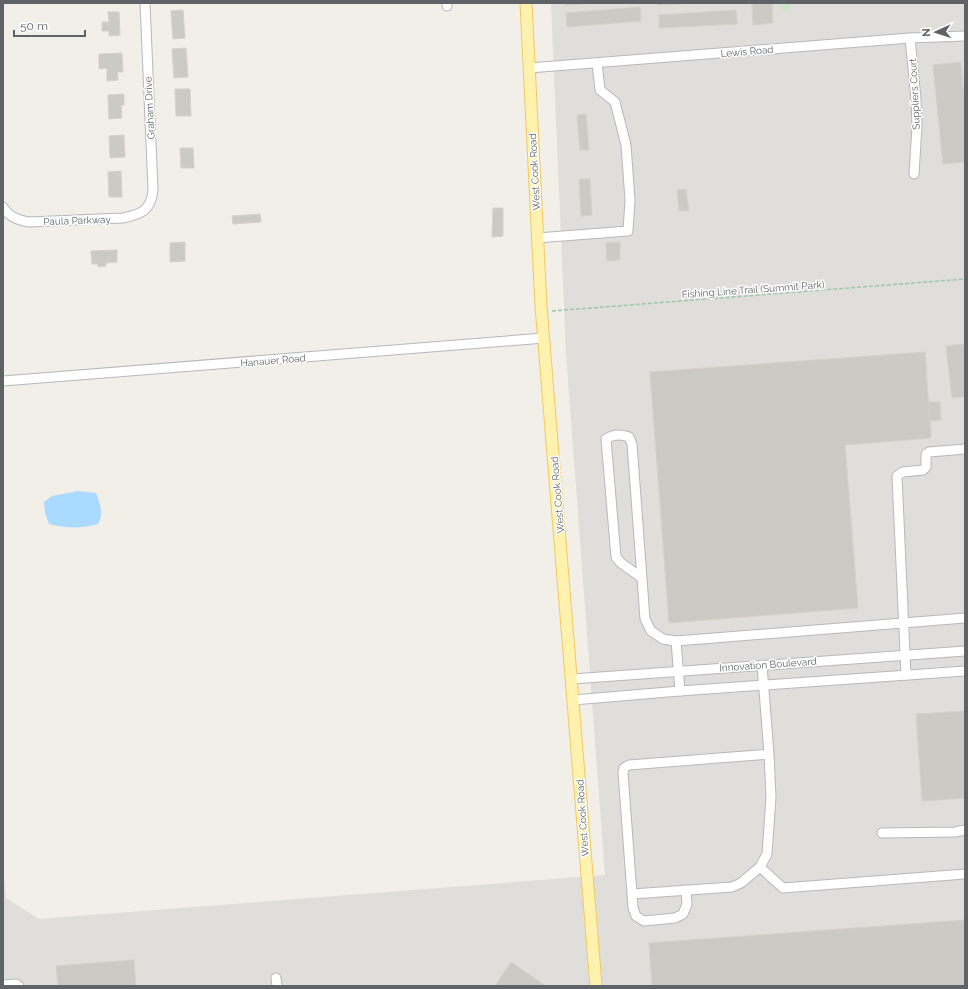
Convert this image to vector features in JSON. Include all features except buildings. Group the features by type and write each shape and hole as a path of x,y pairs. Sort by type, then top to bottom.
{"main road":[{"name":"West Cook Road","path":"526,3 541,312 574,700 596,986"}],"street":[{"name":"Graham Drive","path":"145,3 153,190 152,201 146,210"},
{"name":"Lewis Road","path":"529,68 910,38 965,36"},
{"name":"Suppliers Court","path":"910,38 918,126 914,174"},
{"path":"537,238 628,231 630,200 626,145 616,102 600,90 597,63"},
{"name":"Paula Parkway","path":"5,211 21,220 29,222 124,218 136,215 146,210"},
{"name":"Hanauer Road","path":"3,381 544,338"},
{"path":"642,578 621,563 616,557 606,439 611,436 623,435 629,437 632,444 642,578 645,619 651,631 663,639 676,641 965,618"},
{"path":"906,675 897,476 903,472 923,470 926,467 926,454 929,452 965,449"},
{"path":"676,641 680,691"},
{"name":"Innovation Boulevard","path":"572,679 965,650"},
{"path":"632,894 732,887 741,883 760,867 767,854 771,798 762,665"},
{"name":"Innovation Boulevard","path":"574,700 764,684 965,671"},
{"path":"686,890 687,904 683,914 675,918 644,921 636,916 633,908 623,773 624,768 629,765 769,754"},
{"path":"882,833 955,832 965,830"},
{"path":"760,867 783,888 965,874"},
{"path":"3,985 16,984 19,986"}],"path":[{"name":"Fishing Line Trail (Summit Park)","path":"541,312 965,279"}],"shaded area":[{"path":"551,3 965,3 965,986 3,986 3,865 6,898 39,919 605,875 566,353"}],"green space":[{"path":"781,3 792,3 783,14"}],"water":[{"path":"78,491 96,493 101,513 98,524 86,527 74,527 49,524 45,513 44,502 52,496"}]}
